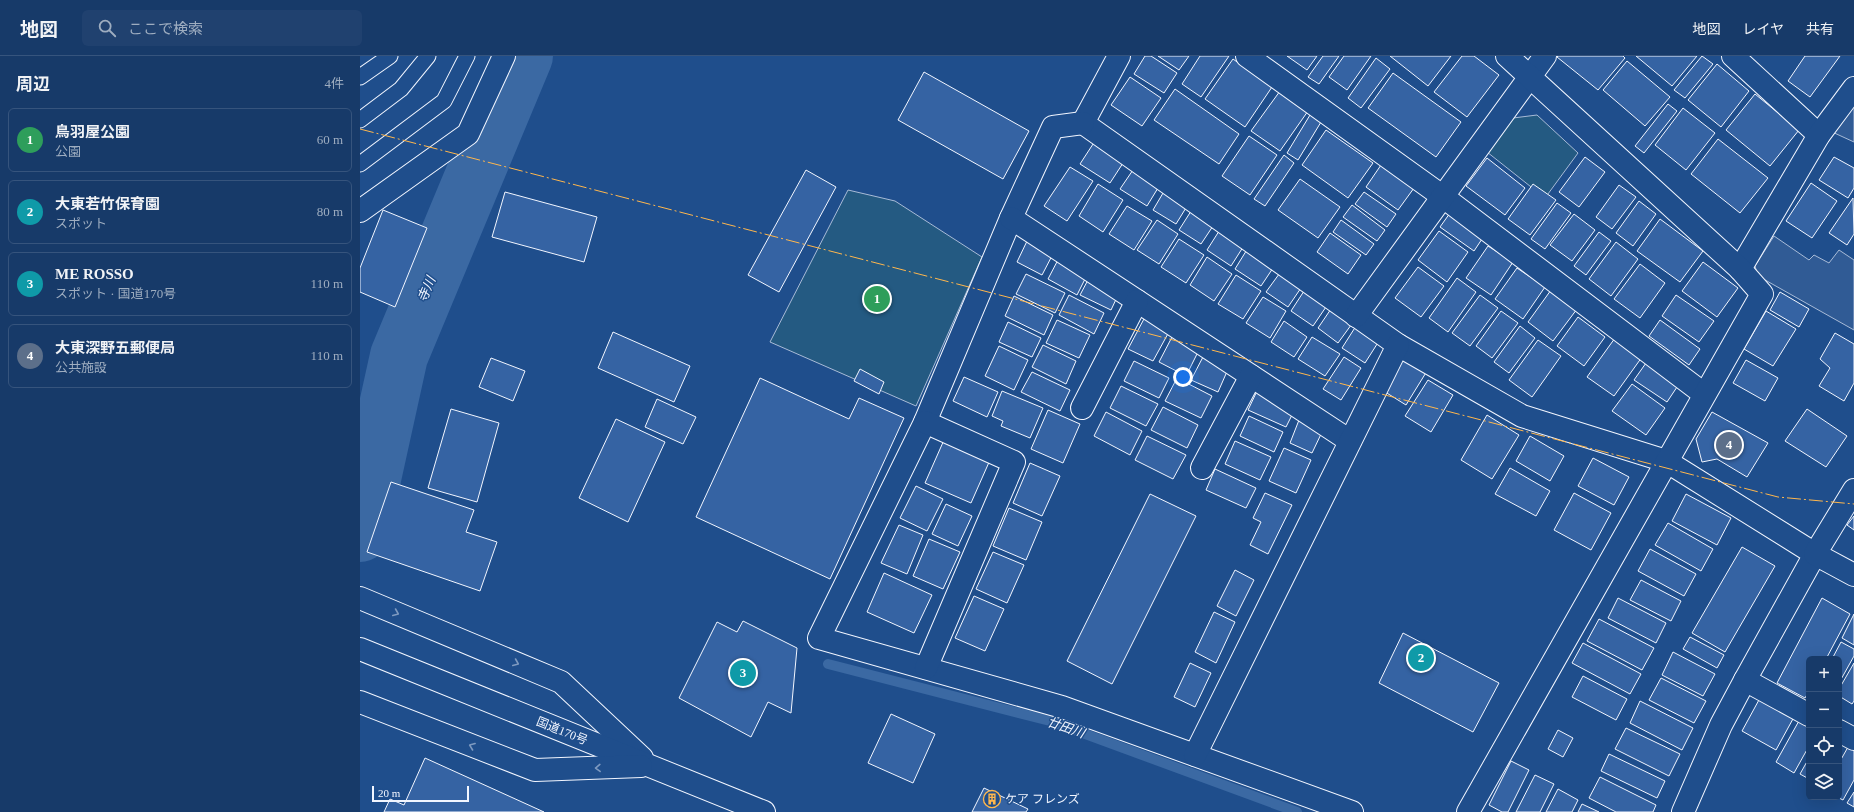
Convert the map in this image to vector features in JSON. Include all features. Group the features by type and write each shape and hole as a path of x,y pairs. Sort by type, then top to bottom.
{"main road":[{"path":"360,211 468,134 504,56"},
{"path":"1083,124 1119,56"},
{"path":"1247,56 1442,196 1704,394"},
{"path":"1468,812 1762,294 1740,269 1507,56"},
{"path":"1356,316 1545,56"},
{"path":"1733,56 1819,135"},
{"path":"1740,269 1819,135 1854,88"},
{"path":"1352,812 1062,707 820,638 925,422 1011,218 1053,127 1083,124 1398,345 1522,416 1666,461 1815,554 1854,575"},
{"path":"1011,218 1350,442"},
{"path":"1082,408 1137,301"},
{"path":"1195,755 1398,345"},
{"path":"1202,468 1251,376"},
{"path":"925,422 1014,462 926,668"},
{"path":"1684,812 1721,725 1744,680 1815,554 1854,490"},
{"path":"360,598 562,682 651,766"},
{"name":"国道170号","path":"360,649 764,812"},
{"path":"1744,680 1806,713"},
{"path":"360,702 535,770 651,766"},
{"path":"1842,733 1854,739"}],"lane":[{"path":"360,77 390,56"},
{"path":"360,120 401,89 428,56"},
{"path":"360,164 444,101 467,56"}],"shaded area":[{"path":"1854,99 1854,142 1830,131"},
{"path":"1537,115 1578,153 1545,198 1487,152 1513,118"},
{"path":"848,190 895,201 982,257 916,406 770,342"},
{"path":"1774,236 1809,260 1814,255 1829,263 1839,250 1854,260 1854,330 1758,276 1755,266"}],"building":[{"path":"1145,56 1151,56 1177,73 1164,93 1134,74"},
{"path":"1158,56 1189,56 1179,70"},
{"path":"1200,56 1229,56 1201,97 1182,84"},
{"path":"1287,56 1317,56 1307,70"},
{"path":"1323,56 1339,56 1319,84 1308,77"},
{"path":"1344,56 1371,56 1347,90 1329,77"},
{"path":"1390,56 1451,56 1428,86"},
{"path":"1462,56 1474,56 1499,75 1467,117 1434,92"},
{"path":"1623,56 1625,58 1598,90 1557,57"},
{"path":"1636,56 1697,56 1672,86"},
{"path":"1702,56 1713,64 1685,98 1674,90"},
{"path":"1805,56 1840,56 1810,97 1788,81"},
{"path":"1376,58 1390,69 1361,108 1348,98"},
{"path":"1233,59 1272,87 1245,127 1205,99"},
{"path":"1627,61 1670,97 1645,126 1603,90"},
{"path":"1717,64 1749,91 1721,127 1688,100"},
{"path":"924,72 1029,131 1003,179 898,120"},
{"path":"1393,73 1461,122 1436,157 1368,108"},
{"path":"1130,77 1161,98 1142,126 1111,105"},
{"path":"1175,89 1239,134 1219,164 1154,120"},
{"path":"1280,91 1308,111 1280,151 1251,131"},
{"path":"1755,94 1799,130 1770,166 1726,130"},
{"path":"1668,104 1677,111 1644,153 1635,146"},
{"path":"1683,108 1715,133 1686,170 1655,145"},
{"path":"1310,115 1321,122 1298,160 1287,153"},
{"path":"1326,130 1373,163 1348,198 1302,165"},
{"path":"1249,136 1277,155 1250,195 1222,176"},
{"path":"1718,139 1768,178 1740,213 1691,174"},
{"path":"1095,141 1125,160 1110,183 1080,164"},
{"path":"1284,155 1294,163 1265,206 1254,199"},
{"path":"1585,157 1605,172 1579,207 1559,192"},
{"path":"1834,157 1854,168 1854,188 1848,198 1819,180"},
{"path":"1487,158 1525,188 1505,215 1466,186"},
{"path":"1381,165 1414,188 1398,210 1366,187"},
{"path":"1070,167 1093,181 1067,221 1044,206"},
{"path":"1135,167 1161,183 1147,206 1120,189"},
{"path":"806,170 836,187 779,292 748,275"},
{"path":"1300,179 1340,207 1318,238 1278,210"},
{"path":"1811,183 1837,201 1812,238 1786,221"},
{"path":"1098,184 1123,200 1103,232 1079,216"},
{"path":"1533,184 1556,200 1530,235 1508,219"},
{"path":"1619,185 1636,197 1612,229 1596,217"},
{"path":"1166,188 1189,203 1176,224 1153,210"},
{"path":"505,192 597,217 584,262 492,237"},
{"path":"1364,192 1396,214 1387,227 1355,204"},
{"path":"1853,198 1854,234 1847,245 1829,233"},
{"path":"1639,201 1656,214 1633,246 1616,233"},
{"path":"1557,203 1571,213 1545,249 1531,239"},
{"path":"1352,205 1385,230 1377,241 1343,217"},
{"path":"1127,206 1152,221 1134,250 1109,234"},
{"path":"1193,208 1215,223 1201,244 1179,230"},
{"path":"383,210 427,228 395,307 360,292 360,268"},
{"path":"1450,213 1484,236 1474,251 1440,227"},
{"path":"1574,214 1595,230 1572,261 1550,245"},
{"path":"1660,219 1703,251 1680,282 1637,251"},
{"path":"1157,220 1178,234 1159,264 1137,250"},
{"path":"1341,220 1374,244 1366,255 1333,232"},
{"path":"1221,228 1245,244 1231,266 1207,250"},
{"path":"1439,231 1468,252 1447,282 1418,260"},
{"path":"1599,232 1611,241 1586,275 1574,266"},
{"path":"1330,233 1361,255 1348,274 1317,252"},
{"path":"1028,239 1054,252 1042,275 1017,262"},
{"path":"1179,239 1204,255 1186,283 1161,267"},
{"path":"1616,242 1638,259 1611,296 1589,279"},
{"path":"1488,246 1513,262 1491,295 1466,278"},
{"path":"1248,248 1275,265 1261,286 1235,269"},
{"path":"1060,256 1089,271 1077,295 1048,279"},
{"path":"1207,257 1232,274 1214,301 1190,285"},
{"path":"1703,262 1738,288 1717,317 1682,291"},
{"path":"1640,264 1665,283 1640,318 1614,299"},
{"path":"1418,267 1444,286 1421,317 1395,298"},
{"path":"1517,268 1545,287 1523,319 1495,299"},
{"path":"1282,270 1303,285 1288,307 1266,292"},
{"path":"1026,274 1065,293 1055,313 1016,294"},
{"path":"1236,275 1261,291 1243,319 1218,304"},
{"path":"1089,278 1119,293 1111,310 1080,295"},
{"path":"1457,278 1476,292 1448,332 1429,318"},
{"path":"1306,288 1328,304 1313,326 1291,311"},
{"path":"1551,290 1577,309 1553,341 1528,322"},
{"path":"1780,292 1809,309 1799,327 1770,310"},
{"path":"1069,295 1104,313 1094,334 1059,315"},
{"path":"1480,295 1498,308 1470,346 1452,333"},
{"path":"1676,295 1714,321 1699,342 1662,316"},
{"path":"1014,296 1053,315 1044,335 1005,316"},
{"path":"1263,297 1286,311 1270,338 1246,323"},
{"path":"1333,306 1354,321 1338,343 1318,328"},
{"path":"1501,311 1518,323 1492,358 1476,346"},
{"path":"1766,311 1796,329 1773,366 1744,349"},
{"path":"1145,317 1170,330 1153,361 1128,349"},
{"path":"1578,317 1605,337 1584,366 1557,346"},
{"path":"1057,320 1090,335 1079,358 1046,343"},
{"path":"1660,320 1700,349 1689,365 1649,336"},
{"path":"1284,321 1307,337 1294,357 1271,342"},
{"path":"1008,322 1041,338 1032,357 999,342"},
{"path":"1356,326 1379,341 1365,363 1342,348"},
{"path":"1520,326 1535,338 1509,373 1494,362"},
{"path":"613,332 690,366 674,402 598,368"},
{"path":"1835,333 1854,344 1854,383 1844,401 1819,386 1830,368 1820,359"},
{"path":"1172,337 1199,350 1186,376 1159,362"},
{"path":"1312,337 1340,354 1325,376 1298,359"},
{"path":"1615,338 1642,357 1614,396 1587,377"},
{"path":"1538,340 1561,356 1532,397 1509,380"},
{"path":"1043,345 1076,361 1066,384 1032,367"},
{"path":"999,346 1028,360 1014,390 985,376"},
{"path":"1204,355 1229,367 1218,392 1191,380"},
{"path":"1402,356 1427,371 1406,405 1382,390"},
{"path":"1344,357 1361,368 1341,400 1323,389"},
{"path":"491,358 525,371 513,401 479,387"},
{"path":"1746,360 1778,378 1765,401 1733,383"},
{"path":"1134,361 1169,378 1159,398 1124,381"},
{"path":"1646,363 1679,384 1667,402 1634,380"},
{"path":"860,369 884,382 879,394 854,381"},
{"path":"1032,372 1070,390 1060,411 1021,392"},
{"path":"964,377 998,392 987,417 953,401"},
{"path":"760,378 849,419 859,398 904,418 830,579 696,517"},
{"path":"1177,378 1212,396 1201,418 1165,401"},
{"path":"1428,380 1453,395 1431,432 1405,416"},
{"path":"1632,384 1665,408 1646,435 1612,411"},
{"path":"1121,386 1158,404 1146,426 1110,408"},
{"path":"1002,391 1043,408 1030,438 1001,426 1003,421 992,416"},
{"path":"1257,391 1295,409 1286,427 1248,410"},
{"path":"657,399 696,417 683,444 645,427"},
{"path":"1163,407 1198,425 1187,448 1151,430"},
{"path":"451,409 499,423 477,502 428,488"},
{"path":"1807,409 1847,436 1826,467 1785,441"},
{"path":"1048,410 1080,424 1063,463 1031,449"},
{"path":"1106,412 1142,431 1130,455 1094,436"},
{"path":"1712,412 1768,443 1747,477 1717,459 1702,462 1696,439"},
{"path":"1487,415 1519,435 1492,479 1461,460"},
{"path":"1249,416 1283,432 1274,452 1240,436"},
{"path":"616,419 665,442 628,522 579,498"},
{"path":"1299,420 1323,430 1312,453 1290,443"},
{"path":"1147,436 1186,455 1173,479 1135,460"},
{"path":"1530,436 1564,456 1550,481 1516,461"},
{"path":"944,440 990,460 971,503 925,483"},
{"path":"1235,441 1271,457 1260,480 1225,464"},
{"path":"1284,448 1311,460 1296,493 1269,481"},
{"path":"1593,458 1629,477 1614,505 1578,486"},
{"path":"1030,463 1060,476 1042,516 1013,503"},
{"path":"1510,468 1550,491 1536,516 1495,494"},
{"path":"1215,469 1256,488 1246,508 1206,490"},
{"path":"391,482 474,510 466,532 497,542 480,591 367,552"},
{"path":"916,486 943,499 927,531 900,518"},
{"path":"1265,493 1292,505 1268,554 1250,545 1261,522 1253,518"},
{"path":"1574,493 1611,513 1591,550 1554,530"},
{"path":"1150,494 1196,516 1112,684 1067,661"},
{"path":"1686,494 1731,518 1717,545 1672,521"},
{"path":"946,504 972,516 958,546 932,534"},
{"path":"1009,508 1042,522 1026,560 993,546"},
{"path":"1854,516 1854,530 1847,525"},
{"path":"1668,523 1713,549 1701,571 1655,545"},
{"path":"899,525 923,535 907,574 881,563"},
{"path":"929,539 960,552 943,589 913,576"},
{"path":"1742,547 1775,566 1725,652 1692,633"},
{"path":"1650,549 1696,574 1684,596 1638,571"},
{"path":"993,552 1024,565 1007,603 976,589"},
{"path":"1235,570 1254,580 1236,616 1217,606"},
{"path":"884,573 932,595 914,633 867,612"},
{"path":"1641,580 1681,601 1671,621 1630,600"},
{"path":"974,596 1004,609 985,651 955,638"},
{"path":"1618,598 1666,623 1656,643 1608,618"},
{"path":"1822,598 1850,614 1828,656 1806,656 1805,698 1777,683"},
{"path":"1214,612 1235,622 1216,663 1195,652"},
{"path":"1854,614 1854,645 1842,638"},
{"path":"1599,619 1654,648 1642,670 1587,641"},
{"path":"743,621 797,648 791,713 768,702 751,737 679,698 717,622 737,632"},
{"path":"1403,633 1499,683 1473,732 1379,683"},
{"path":"1690,637 1724,655 1717,668 1683,649"},
{"path":"1841,642 1854,649 1854,656 1842,678 1842,656 1834,656"},
{"path":"1583,643 1641,674 1630,694 1572,663"},
{"path":"1673,652 1715,674 1703,696 1662,675"},
{"path":"1190,663 1211,673 1195,707 1174,697"},
{"path":"1854,663 1854,701 1852,704 1842,698 1842,684"},
{"path":"1583,676 1627,699 1616,720 1572,697"},
{"path":"1661,678 1706,701 1694,723 1649,700"},
{"path":"1760,698 1794,717 1776,750 1742,731"},
{"path":"1640,701 1693,728 1682,750 1630,723"},
{"path":"891,714 935,734 913,783 868,763"},
{"path":"1800,719 1806,722 1806,751 1794,773 1776,762"},
{"path":"1626,728 1680,754 1669,776 1615,749"},
{"path":"1558,730 1573,738 1563,757 1548,749"},
{"path":"1848,747 1854,750 1854,780 1843,800 1842,800 1842,758"},
{"path":"1609,754 1665,781 1657,798 1601,771"},
{"path":"425,758 544,812 384,812 390,799 404,805"},
{"path":"1511,761 1529,770 1508,812 1502,812 1489,805"},
{"path":"1806,763 1806,777 1800,774"},
{"path":"1535,775 1554,784 1540,812 1516,812"},
{"path":"1600,777 1656,805 1653,812 1616,812 1589,798"},
{"name":"ケア フレンズ","path":"984,788 1028,809 1026,812 972,812"},
{"path":"1558,789 1578,800 1572,812 1546,812"},
{"path":"1854,792 1854,807 1847,803"},
{"path":"1582,804 1599,812 1578,812"}],"waterway":[{"name":"寺川","path":"360,533 399,356 524,56"},
{"name":"廿田川","path":"828,664 1050,721 1297,812"}],"power":[{"path":"360,129 1778,497 1854,504"}],"place":[{"name":"鳥羽屋公園","path":"877,299"},
{"name":"大東深野五郵便局","path":"1729,445"},
{"name":"大東若竹保育園","path":"1421,658"},
{"name":"ME ROSSO","path":"743,673"},
{"name":"ケア フレンズ","path":"992,799"}]}
